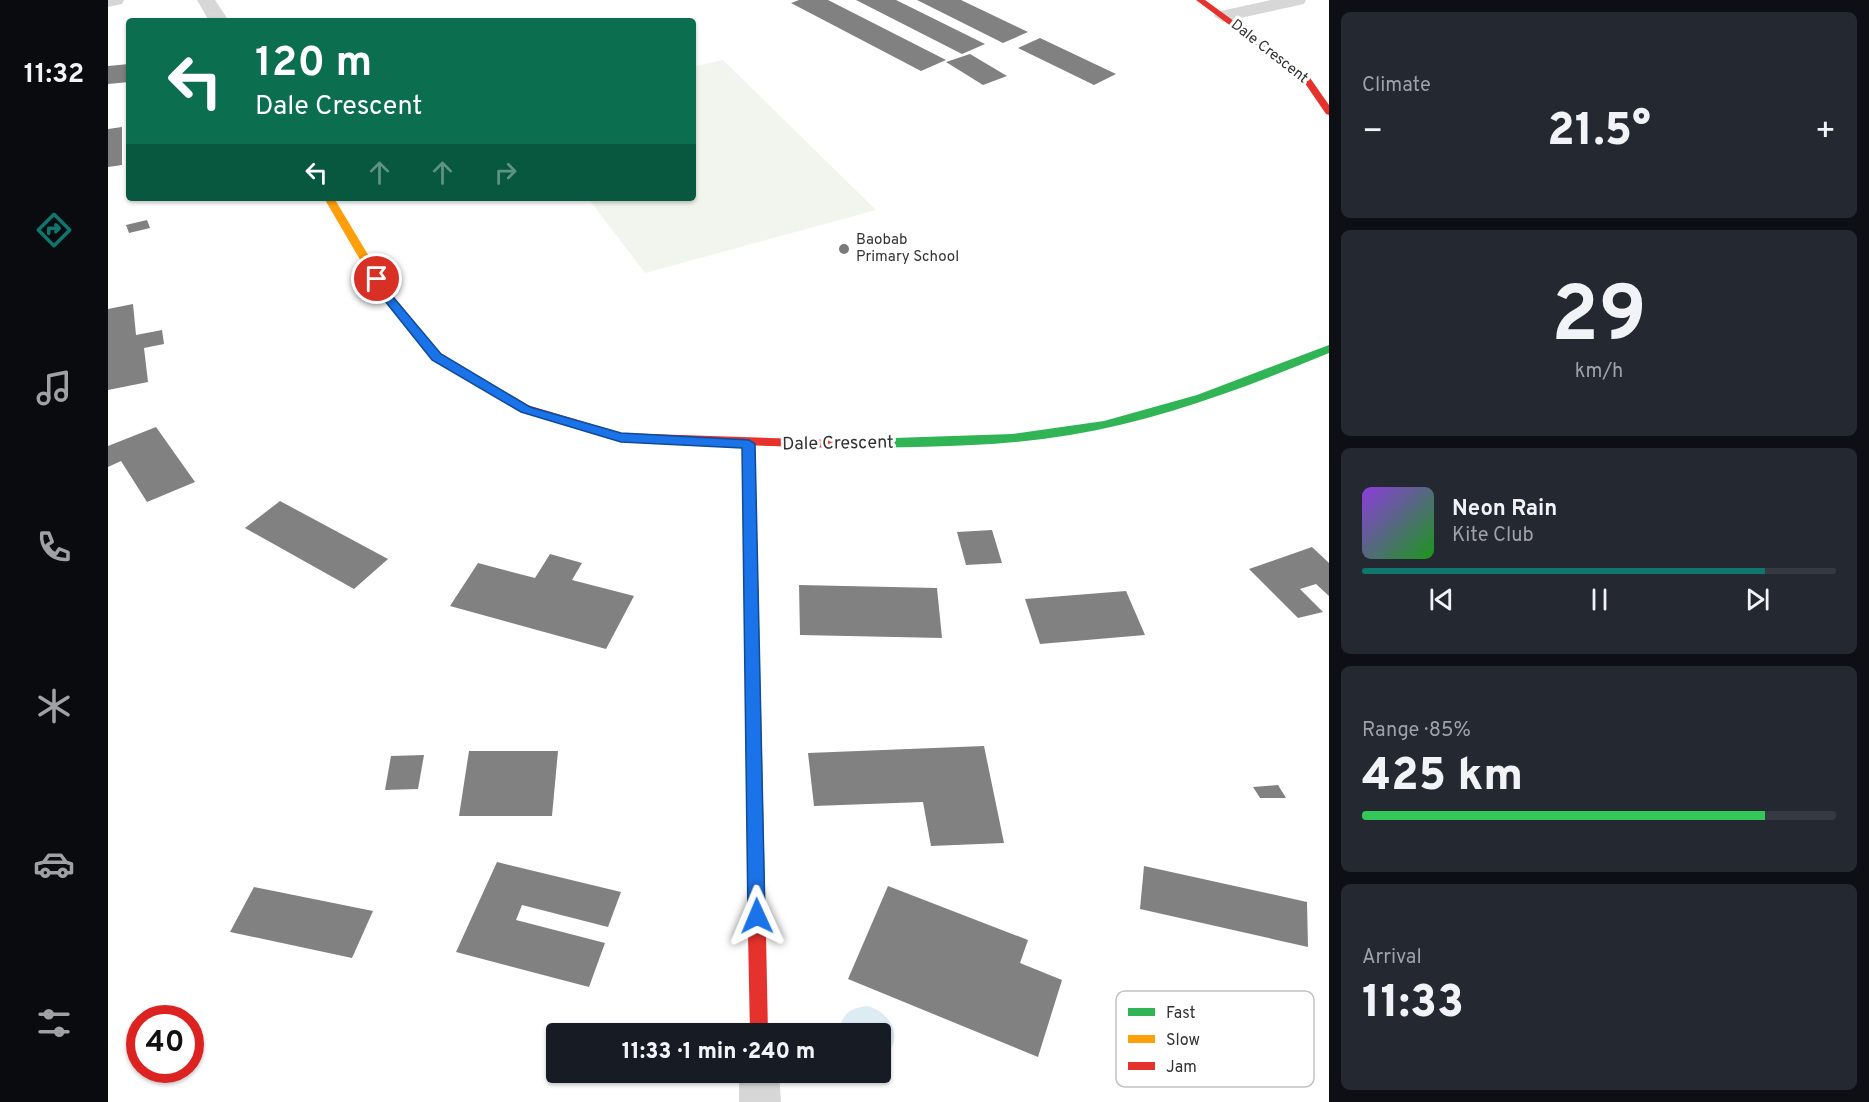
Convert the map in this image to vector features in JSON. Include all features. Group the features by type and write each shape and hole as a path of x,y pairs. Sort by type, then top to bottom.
{"street":[{"path":"108,1 115,0"},
{"path":"206,0 217,18"},
{"name":"Dale Crescent","path":"1200,0 1305,77 1329,112"},
{"path":"1223,16 1297,0"},
{"name":"Dale Crescent","path":"330,201 389,299 437,357 526,410 621,437 813,445 996,439 1069,431 1151,414 1266,375 1329,349"},
{"path":"749,444 759,1023"},
{"path":"759,1083 760,1102"}],"shaded area":[{"path":"723,60 876,210 645,273 590,201 696,201 696,66"},
{"path":"867,1006 876,1009 890,1023 842,1023 844,1017 855,1009"},
{"path":"891,1024 895,1036 891,1048"}],"building":[{"path":"799,0 828,0 946,60 921,71 791,3"},
{"path":"856,0 896,0 985,44 962,54"},
{"path":"917,0 961,0 1028,32 1003,43"},
{"path":"1040,38 1116,74 1094,85 1018,48"},
{"path":"970,54 1007,76 983,85 946,62"},
{"path":"126,64 126,82 108,84 108,66"},
{"path":"122,127 122,165 108,167 108,129"},
{"path":"147,220 150,228 129,233 126,225"},
{"path":"133,304 136,335 162,330 164,344 144,348 148,382 108,390 108,309"},
{"path":"156,427 195,482 147,502 121,461 108,467 108,446"},
{"path":"280,501 388,559 354,589 245,528"},
{"path":"992,530 1002,563 966,565 957,532"},
{"path":"1312,547 1329,563 1329,596 1316,584 1300,589 1323,612 1298,618 1249,569"},
{"path":"550,554 582,563 572,580 634,596 606,649 450,606 478,563 535,578"},
{"path":"799,585 937,588 942,638 800,635"},
{"path":"1126,591 1145,635 1040,644 1025,599"},
{"path":"984,746 1004,843 931,846 923,802 814,806 808,753"},
{"path":"469,751 558,751 552,816 459,816"},
{"path":"424,755 418,789 385,790 391,756"},
{"path":"1278,785 1286,798 1260,798 1253,787"},
{"path":"497,862 621,892 608,927 522,905 516,920 605,943 589,987 456,952"},
{"path":"1144,866 1307,902 1308,947 1140,909"},
{"path":"888,886 1028,940 1020,963 1062,980 1038,1057 848,979"},
{"path":"254,887 373,911 352,958 230,932"}],"traffic: fast":[{"path":"834,444 952,442 1012,438 1104,425 1202,398 1329,349"},
{"path":"749,444 757,934"}],"traffic: slow":[{"path":"331,201 389,299 437,357 524,408"}],"traffic: jam":[{"path":"1200,0 1305,77 1329,112"},
{"path":"524,408 621,437 834,444"},
{"path":"757,934 759,1023"}],"place":[{"name":"Baobab Primary School","path":"844,249"}],"route":[{"path":"377,279 389,299 437,357 526,410 621,437 749,444 757,916"}]}
